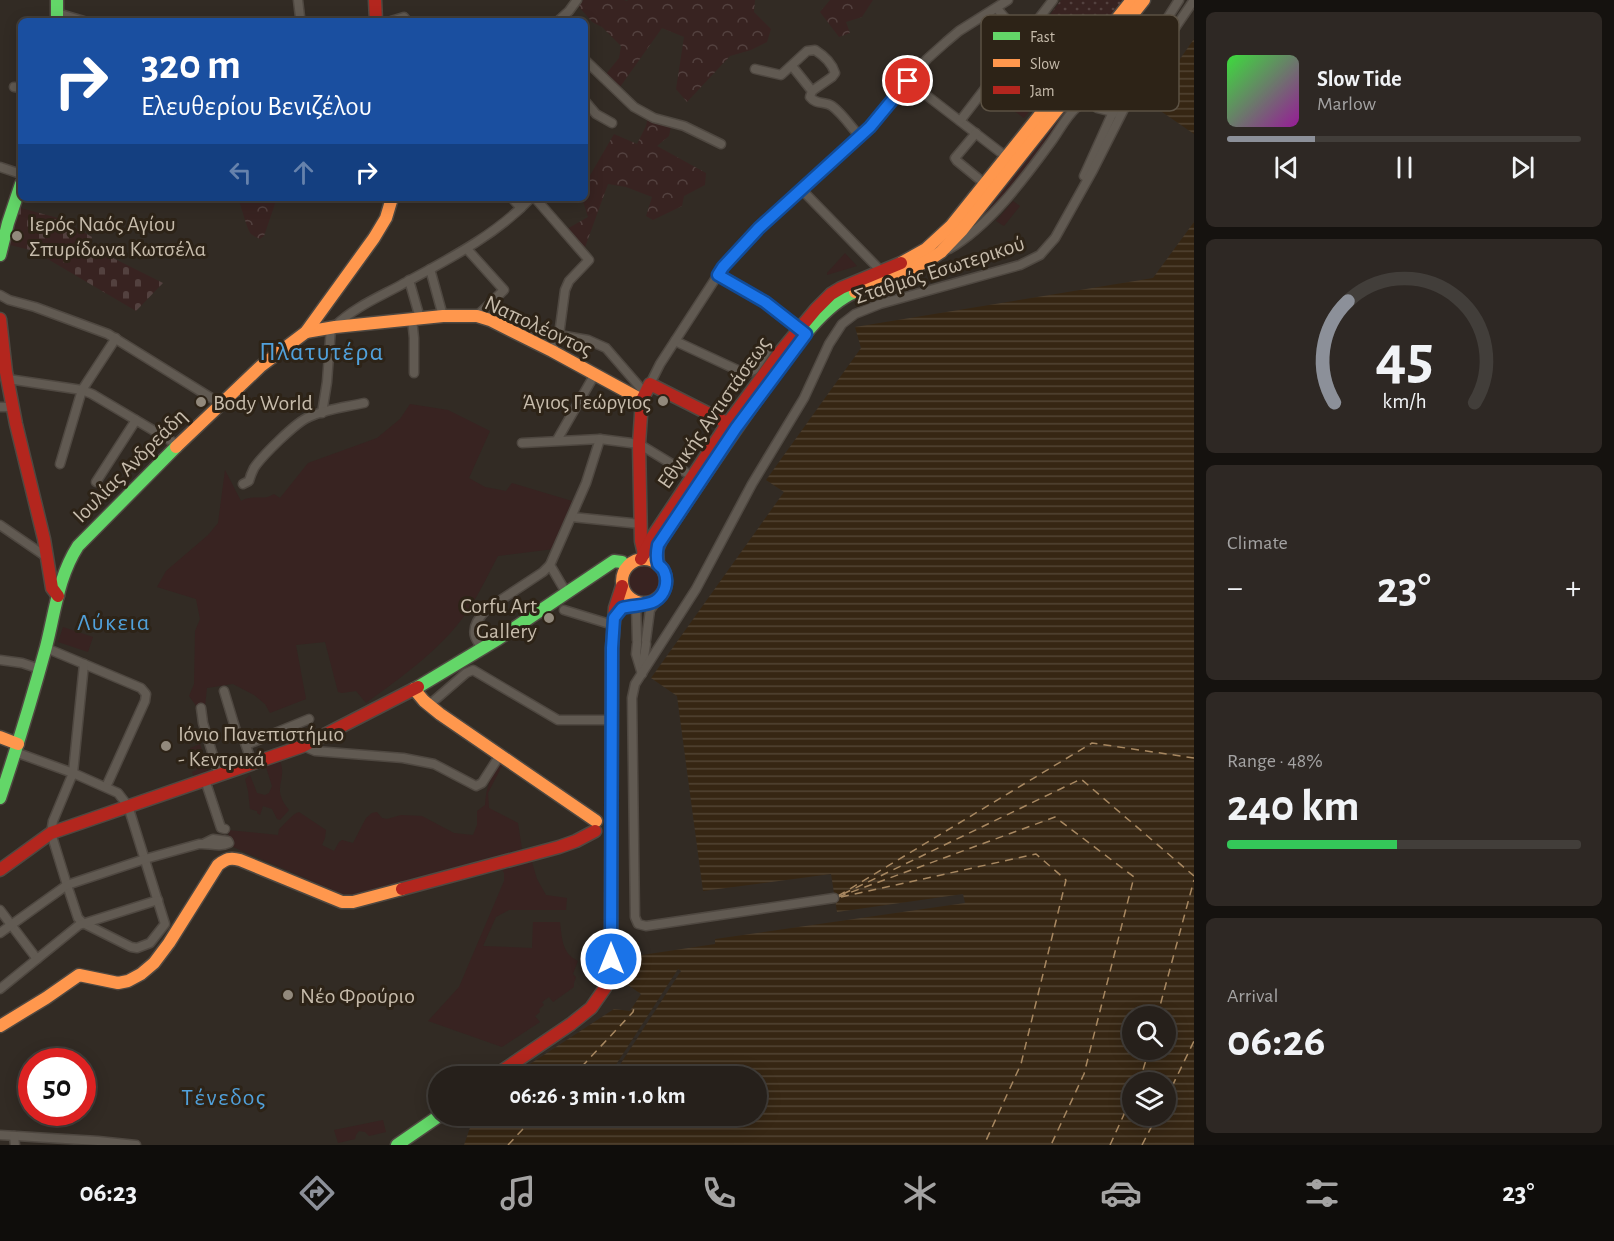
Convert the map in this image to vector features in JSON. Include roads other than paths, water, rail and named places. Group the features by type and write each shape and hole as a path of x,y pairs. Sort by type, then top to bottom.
{"main road":[{"path":"374,0 376,18"},
{"name":"Εθνικής Αντιστάσεως","path":"1121,15 1132,0"},
{"name":"Εθνικής Αντιστάσεως","path":"1132,15 1144,0"},
{"name":"Εθνικής Αντιστάσεως","path":"876,277 928,248 956,220 1045,111"},
{"name":"Εθνικής Αντιστάσεως","path":"658,599 666,584 665,574 658,564 658,545 762,375 802,331 822,302 835,291 923,263 941,252 962,230 1023,153 1050,111"},
{"path":"0,255 3,226 18,191"},
{"path":"306,332 378,232 386,218 391,201"},
{"path":"321,312 333,327"},
{"name":"Ναπολέοντος","path":"306,332 333,327 443,316 477,316 490,320 595,374 732,425"},
{"path":"0,319 8,380 24,457 49,561 52,588 58,596"},
{"name":"Ιουλίας Ανδρεάδη","path":"0,798 40,669 58,596 72,554 221,404 268,360 306,332"},
{"path":"642,557 639,444 645,392"},
{"name":"Εθνικής Αντιστάσεως","path":"642,557 653,536 697,479"},
{"path":"509,1066 587,1013 606,985 610,972 612,648 616,603 626,568 632,562 642,557 658,564"},
{"path":"49,561 57,568 66,569"},
{"path":"0,870 51,833 303,746 333,733 414,689 521,626 614,561 622,562 626,568"},
{"path":"622,586 625,594 639,604"},
{"path":"614,621 622,608 650,603 658,599"},
{"path":"414,689 429,705 595,826 600,835 611,836"},
{"path":"0,737 16,748"},
{"path":"0,1026 79,975 118,983 141,974 161,954 218,865 226,858 240,860 342,902 353,902 559,847 576,841 595,826 599,818 611,817"},
{"path":"397,1145 428,1124"},
{"path":"416,1145 421,1129"}],"street":[{"path":"298,0 300,17"},
{"path":"561,18 577,0"},
{"path":"985,15 1008,0"},
{"path":"1041,15 1053,0"},
{"path":"1170,15 1179,0"},
{"path":"1179,22 1194,0"},
{"path":"997,8 1002,15"},
{"path":"57,11 76,18"},
{"path":"559,335 588,340 606,348 645,392 660,364 723,267 759,228 870,127 929,58 959,31 981,18"},
{"path":"755,69 780,75 807,51 815,50 833,68 834,75 812,91 810,97 814,102 831,105 860,137"},
{"path":"588,63 634,107 654,118 684,126 721,144"},
{"path":"792,66 812,91"},
{"path":"908,81 1007,156 1023,153"},
{"path":"960,121 981,93"},
{"path":"588,105 596,114 612,123"},
{"path":"941,252 956,244 1005,200 1074,111"},
{"path":"1098,111 1104,117 1106,126"},
{"path":"1079,194 1080,186 1106,126 1116,111"},
{"path":"1079,194 1093,170 1116,111"},
{"path":"976,133 955,159 985,184"},
{"path":"0,167 18,173"},
{"path":"802,190 876,277"},
{"name":"Σταθμός Εσωτερικού","path":"834,898 640,926 635,917 632,698 636,684 696,589 752,484 804,398 829,344 842,324 855,314 880,304 1029,262 1051,244 1079,194"},
{"path":"515,201 521,208"},
{"path":"322,413 333,327 356,310 492,233 529,201"},
{"path":"536,201 589,260 569,282 565,290 559,335 552,351"},
{"path":"466,249 504,290 477,316"},
{"path":"430,269 443,316"},
{"path":"718,275 765,302 802,331"},
{"path":"409,280 416,319 414,373"},
{"path":"0,295 101,330 221,404"},
{"path":"60,464 82,390 116,338"},
{"path":"675,341 746,374 762,375 769,348"},
{"path":"557,440 595,374"},
{"path":"8,380 82,390 103,399 178,446"},
{"path":"243,484 249,482 257,465 286,433 302,420 312,415 364,403"},
{"path":"0,407 14,407"},
{"path":"96,482 136,420"},
{"path":"482,649 474,632 483,614 550,565 589,475 600,439"},
{"path":"522,443 600,439 639,444 697,479"},
{"path":"572,517 640,524"},
{"path":"0,525 49,561"},
{"path":"550,565 567,594"},
{"path":"642,674 636,654 650,610 658,599"},
{"path":"639,604 641,642"},
{"path":"564,610 614,621"},
{"path":"46,648 141,688 146,694 106,788"},
{"path":"0,660 22,663 40,669"},
{"path":"16,748 73,773 106,788 118,793 128,806 165,924 150,943 137,948 131,947 83,923 78,918 51,833 73,773 84,664"},
{"path":"429,705 466,673 473,670 558,720 611,720"},
{"path":"224,691 237,734 243,738 252,763"},
{"path":"201,708 203,723 219,775"},
{"path":"246,745 309,719"},
{"path":"303,746 315,751 434,764 476,786 482,783 500,755"},
{"path":"205,780 221,828 225,829"},
{"path":"0,933 67,885 145,859 205,843"},
{"path":"0,989 79,925 158,900"},
{"path":"0,910 37,959"},
{"path":"0,1136 15,1140 98,1141 136,1145"}],"place":[{"name":"Ιερός Ναός Αγίου Σπυρίδωνα Κωτσέλα","path":"17,236"},
{"name":"Άγιος Γεώργιος","path":"663,401"},
{"name":"Body World","path":"201,402"},
{"name":"Corfu Art Gallery","path":"549,618"},
{"name":"Ιόνιο Πανεπιστήμιο - Κεντρικά","path":"166,746"},
{"name":"Νέο Φρούριο","path":"288,995"}],"district":[{"name":"Πλατυτέρα","path":"322,351"},
{"name":"Λύκεια","path":"114,622"},
{"name":"Τένεδος","path":"224,1097"}]}
